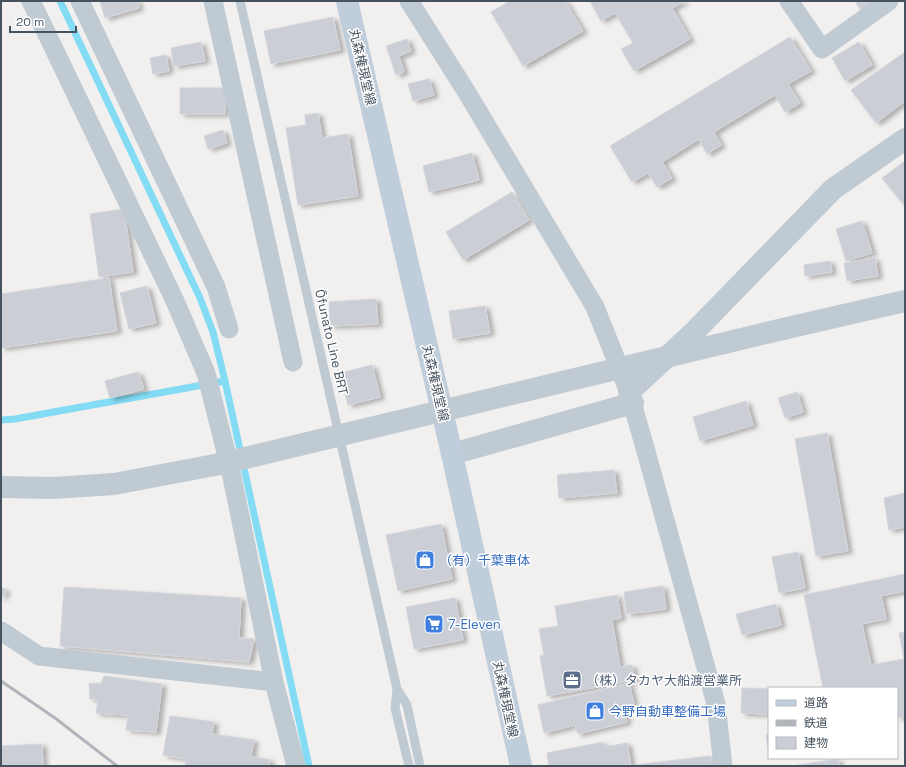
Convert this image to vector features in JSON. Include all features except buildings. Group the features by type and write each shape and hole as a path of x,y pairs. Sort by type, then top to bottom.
{"main road":[{"name":"丸森権現堂線","path":"347,1 452,454 521,766"}],"street":[{"path":"31,1 175,301 206,373 231,472 274,682 296,766"},
{"path":"80,1 216,287 229,329"},
{"path":"213,1 293,362"},
{"path":"409,1 466,91 595,307 631,398 716,704 723,766"},
{"path":"789,1 822,49 889,1"},
{"path":"452,454 631,398 834,189 905,139"},
{"path":"1,487 53,488 114,484 220,464 905,301"},
{"path":"1,631 39,656 274,682"}],"lane":[{"name":"Ōfunato Line BRT","path":"240,1 397,689 396,708 409,766"},
{"name":"Ōfunato Line BRT","path":"397,689 406,705 420,766"}],"waterway":[{"path":"60,1 200,298 213,332 309,766"},
{"path":"1,420 15,419 225,381"}],"railway":[{"path":"1,681 55,718 117,766"}],"place":[{"name":"（有）千葉車体","path":"425,560"},
{"name":"7-Eleven","path":"434,624"},
{"name":"（株）タカヤ大船渡営業所","path":"572,680"},
{"name":"今野自動車整備工場","path":"595,711"}]}
